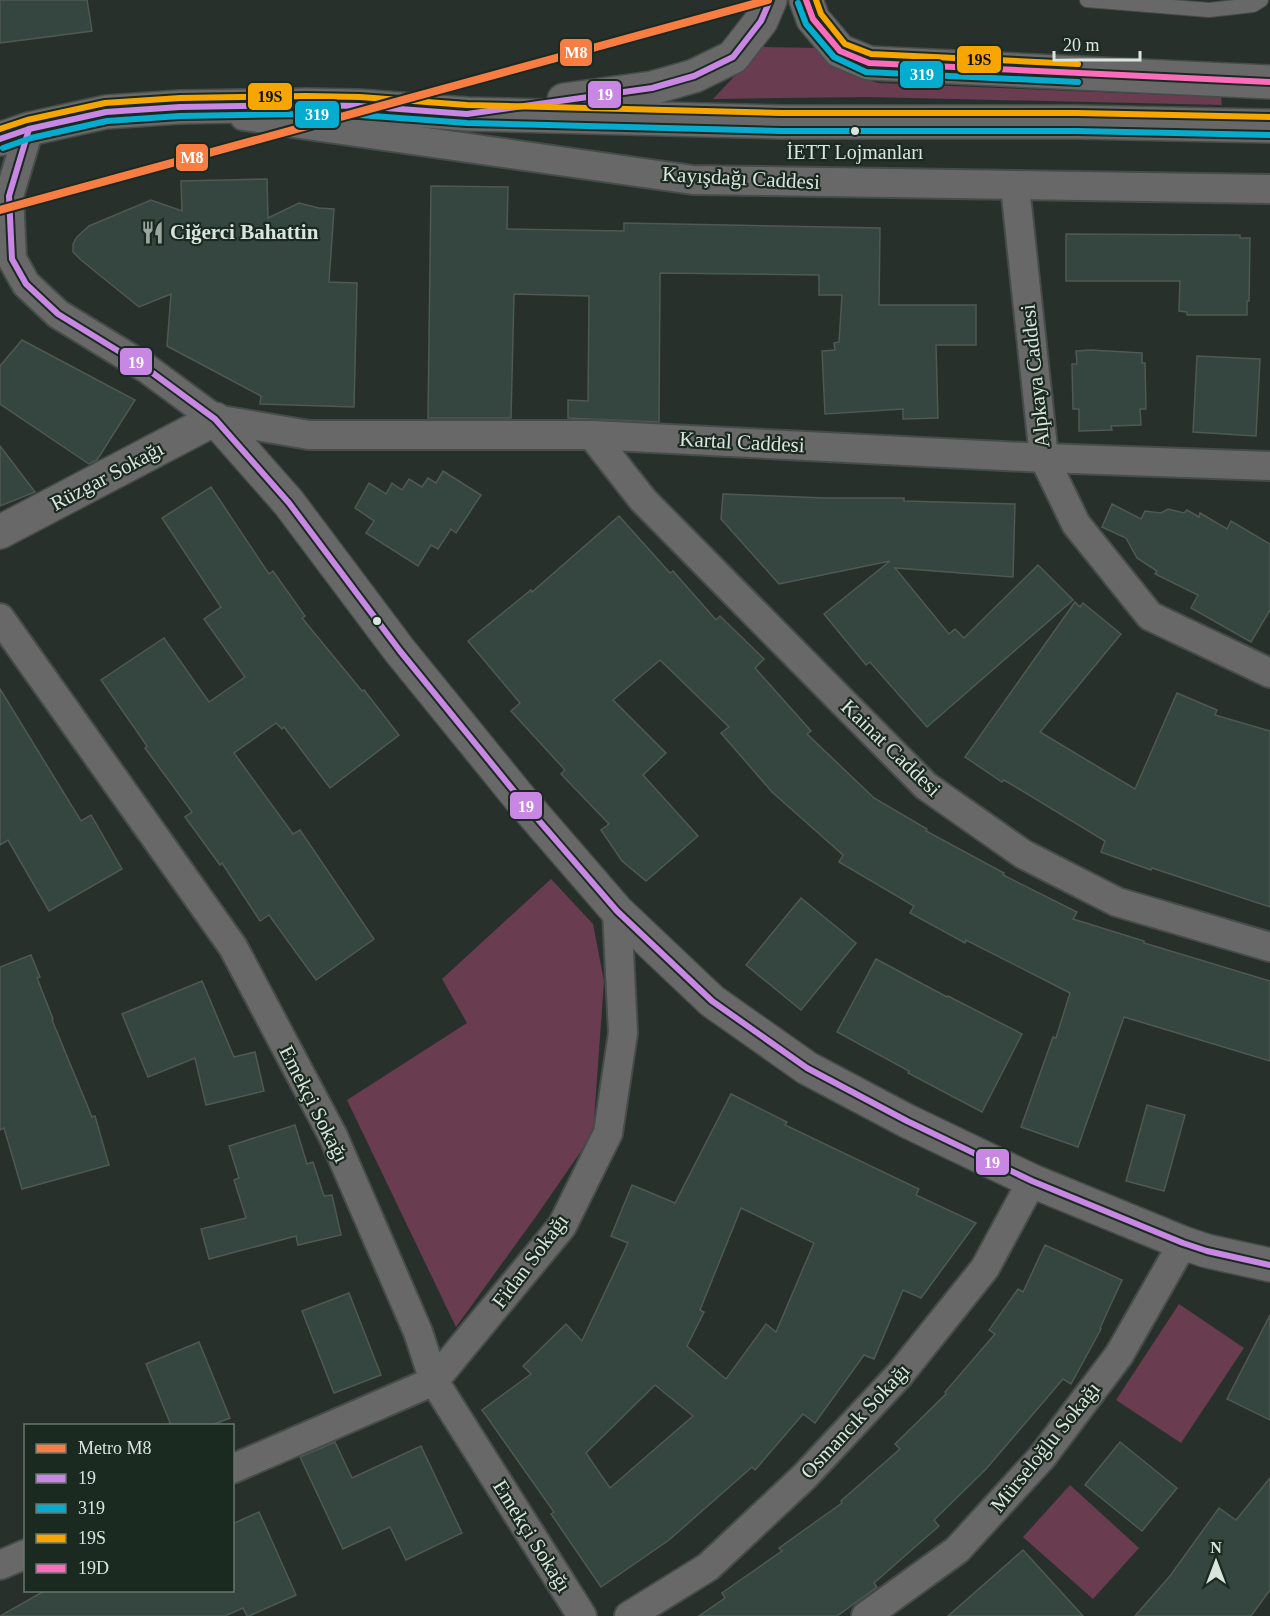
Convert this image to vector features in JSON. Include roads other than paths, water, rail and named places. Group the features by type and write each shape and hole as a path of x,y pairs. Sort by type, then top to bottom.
{"main road":[{"path":"467,114 652,88 694,76 734,57 761,21 770,0"},
{"path":"806,0 813,19 840,51 869,63 1270,82"},
{"name":"Kayışdağı Caddesi","path":"10,131 106,112 180,107 306,105 359,106 467,114 782,122 1077,122 1270,126"}],"street":[{"name":"Kayışdağı Caddesi","path":"180,107 693,180 1270,189"},
{"path":"10,131 9,196 12,259 26,284 58,314 146,368 215,419 289,503 400,651 522,801 617,911 712,1001 807,1068 907,1121 1032,1181 1183,1243 1207,1251 1270,1265"},
{"name":"Alpkaya Caddesi","path":"1015,186 1044,458 1076,524 1150,616 1270,673"},
{"name":"Kartal Caddesi","path":"215,419 309,435 592,435 1044,458 1270,466"},
{"name":"Rüzgar Sokağı","path":"0,532 215,419"},
{"name":"Kainat Caddesi","path":"592,435 643,500 926,786 1023,854 1117,902 1270,947"},
{"name":"Emekçi Sokağı","path":"0,618 233,947 333,1136 418,1332 434,1381 582,1616"},
{"name":"Fidan Sokağı","path":"234,1468 434,1381 562,1226 608,1133 623,1033 617,911"},
{"name":"Osmancık Sokağı","path":"629,1616 708,1567 805,1476 900,1374 985,1268 1032,1181"},
{"name":"Mürseloğlu Sokağı","path":"866,1616 957,1550 1042,1457 1119,1355 1183,1243"},
{"path":"0,1565 24,1555"}],"lane":[{"path":"1087,0 1209,10 1253,5 1261,0"}],"metro line":[{"name":"M8","path":"0,210 768,0"}],"place":[{"name":"İETT Lojmanları","path":"855,131"},
{"name":"Ciğerci Bahattin","path":"152,232"}]}
